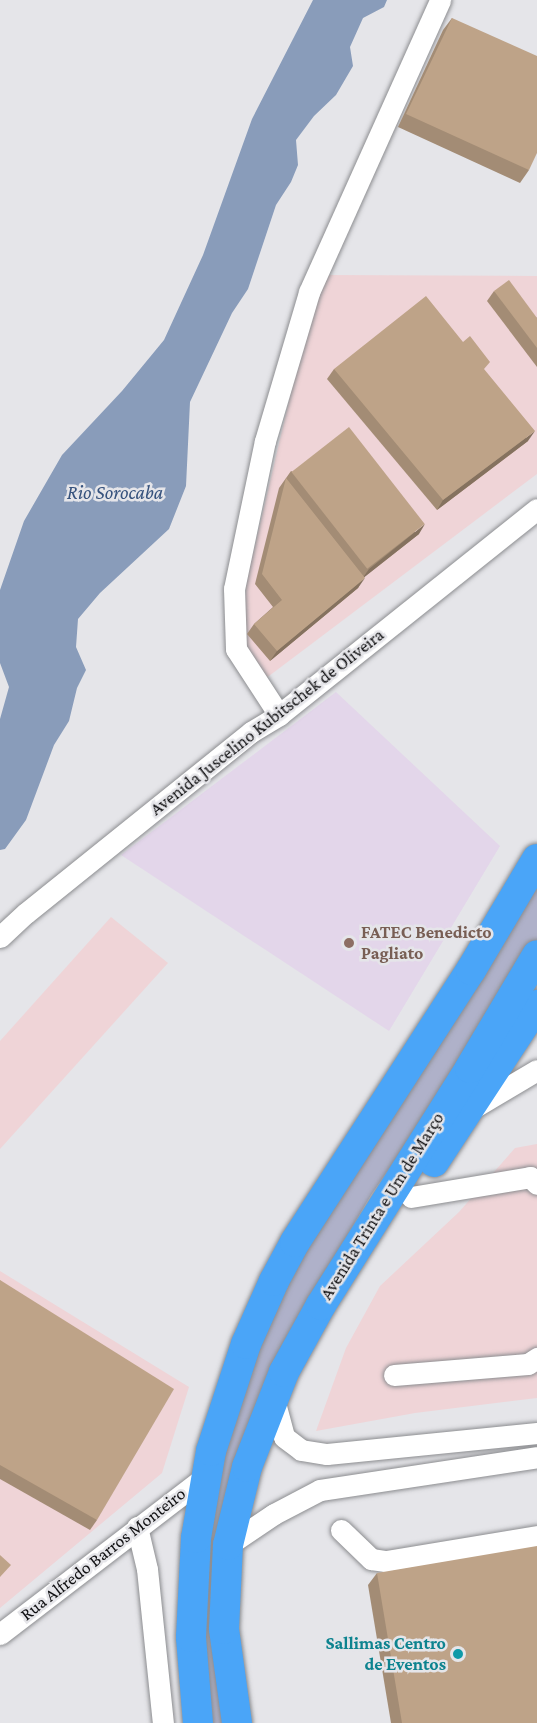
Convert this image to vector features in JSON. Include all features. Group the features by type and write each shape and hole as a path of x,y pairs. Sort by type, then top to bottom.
{"highway":[{"path":"198,1723 191,1637 196,1538 211,1451 246,1344 274,1281 317,1208 471,970 537,859"},
{"name":"Avenida Trinta e Um de Março","path":"237,1723 224,1629 228,1545 247,1467 279,1385 321,1305 470,1068 537,955"},
{"path":"279,1385 411,1197 537,1005"}],"street":[{"path":"279,715 236,649 234,589 265,441 309,292 440,0"},
{"name":"Avenida Juscelino Kubitschek de Oliveira","path":"0,937 26,913 250,732 279,715 537,509"},
{"path":"467,1112 537,1070"},
{"path":"411,1197 530,1177 537,1184"},
{"path":"394,1375 528,1364 537,1358"},
{"path":"279,1385 284,1437 301,1450 327,1454 537,1432"},
{"path":"228,1545 274,1514 320,1490 537,1457"},
{"name":"Rua Alfredo Barros Monteiro","path":"0,1634 207,1475"},
{"path":"137,1527 147,1569 163,1723"},
{"path":"341,1530 371,1559 386,1561 537,1536"}],"shaded area":[{"path":"325,275 537,276 537,474 265,679 240,646 247,579 297,367"},
{"name":"FATEC Benedicto Pagliato","path":"336,692 500,846 389,1031 121,855"},
{"path":"537,880 537,940 426,1115 371,1195 324,1275 241,1449 227,1723 208,1723 202,1572 231,1414 284,1285"},
{"path":"111,917 168,963 0,1149 0,1041"},
{"path":"537,1144 537,1398 415,1413 316,1431 346,1348 380,1286 459,1212 515,1148"},
{"path":"0,1271 189,1387 162,1473 0,1608"}],"water":[{"name":"Rio Sorocaba","path":"313,0 387,0 384,7 363,18 350,47 353,66 336,95 314,116 296,140 298,165 291,182 276,205 248,289 232,313 190,402 186,486 169,529 100,593 78,619 76,647 86,670 77,688 69,721 54,745 26,820 5,849 0,850 0,719 9,687 0,663 0,590 24,521 62,455 122,391 164,340 203,255 252,119"}],"building":[{"path":"452,18 537,56 537,153 529,170 406,114"},
{"path":"509,280 537,318 537,348 494,291"},
{"path":"426,296 463,342 470,336 490,362 484,369 535,431 443,500 334,369"},
{"path":"349,427 425,524 367,569 291,472"},
{"path":"286,478 365,578 277,651 254,624 282,600 262,574"},
{"path":"0,1280 174,1389 97,1520 0,1465"},
{"name":"Sallimas Centro de Eventos","path":"537,1546 537,1723 402,1723 377,1573"},
{"path":"0,1555 11,1565 0,1577"}],"place":[{"name":"FATEC Benedicto Pagliato","path":"349,943"},
{"name":"Sallimas Centro de Eventos","path":"458,1654"}]}
